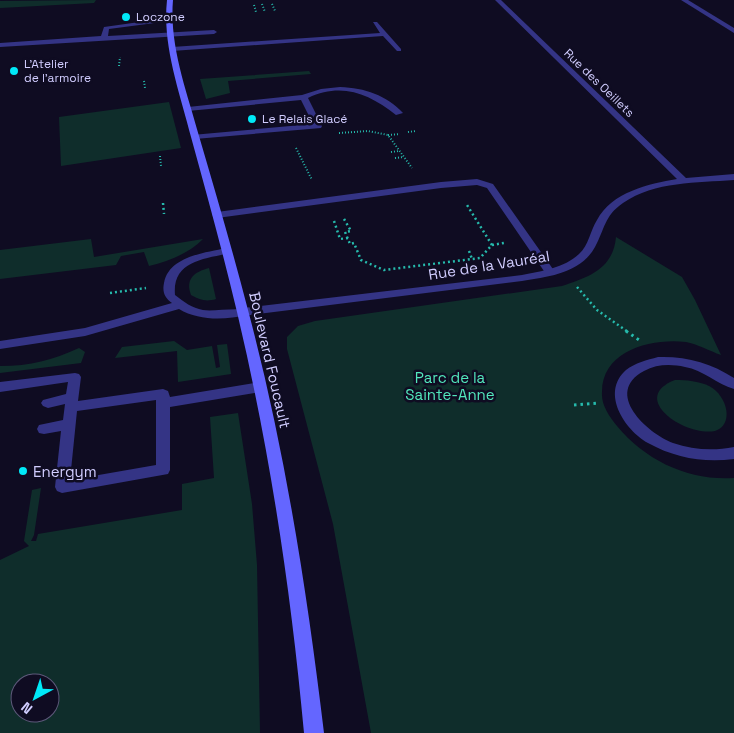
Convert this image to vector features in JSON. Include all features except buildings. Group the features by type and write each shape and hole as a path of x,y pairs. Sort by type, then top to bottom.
{"street":[{"name":"Boulevard Foucault","path":"171,0 168,20 172,49 243,312 273,448 300,614 314,733"},
{"name":"Rue des Oeillets","path":"498,0 684,181"},
{"path":"684,0 734,31"},
{"path":"104,38 106,28 168,20"},
{"path":"375,22 400,50"},
{"path":"0,45 214,32"},
{"path":"172,49 386,34"},
{"path":"188,109 304,97 314,92 346,90 361,91 376,96 399,113"},
{"path":"195,137 318,126 304,97"},
{"name":"Rue de la Vauréal","path":"179,304 192,312 207,315 223,315 494,281 550,272 561,269 581,257 590,248 601,221 607,212 621,202 654,186 684,181 734,177"},
{"path":"217,215 441,185 483,183 490,186 550,272"},
{"path":"179,304 170,296 168,284 176,268 186,262 226,251"},
{"path":"0,345 85,332 121,323 179,304"},
{"path":"734,384 720,374 699,366 678,361 658,361 641,366 629,374 622,387 622,401 629,417 643,432 664,445 688,454 712,457 734,453"},
{"path":"0,387 75,377 71,403 62,487 163,470 163,394 71,403 48,403"},
{"path":"163,404 260,387"},
{"path":"44,429 69,424"}],"path":[{"path":"262,4 265,12"},
{"path":"272,4 275,11"},
{"path":"254,5 256,12"},
{"path":"144,81 145,88"},
{"path":"347,134 368,130 388,136 413,171"},
{"path":"385,140 391,139"},
{"path":"300,144 296,147 314,185"},
{"path":"298,152 305,151"},
{"path":"391,152 399,151"},
{"path":"160,156 161,166"},
{"path":"396,158 404,157"},
{"path":"305,166 311,164"},
{"path":"308,173 315,172"},
{"path":"344,219 351,231 345,232 350,244 354,243 361,260 384,270 480,258 492,245 466,202"},
{"path":"163,203 164,214"},
{"path":"348,214 344,219 334,221 340,239 348,238"},
{"path":"469,252 472,259"},
{"path":"440,256 443,263"},
{"path":"423,259 426,265"},
{"path":"392,262 395,268"},
{"path":"573,283 597,310 650,347"},
{"path":"110,293 168,284"},
{"path":"574,406 604,403"}],"green space":[{"path":"96,0 94,3 0,8 0,1"},
{"path":"309,71 311,74 228,81 230,93 206,99 200,79"},
{"path":"169,102 181,148 61,166 59,117"},
{"name":"Parc de la Sainte-Anne","path":"616,237 682,277 721,355 686,342 659,342 644,345 631,350 610,366 604,378 602,397 606,410 617,426 641,449 655,459 685,472 701,476 734,478 734,733 371,733 333,524 287,349 287,337 298,326 315,321 562,286 590,275 605,264 614,248"},
{"path":"91,239 94,257 203,239 191,249 178,256 149,266 144,252 121,256 116,265 0,279 0,250"},
{"path":"209,268 216,299 203,300 191,295 189,285 190,280 195,274"},
{"path":"174,341 187,350 212,346 216,368 220,367 217,345 227,344 231,374 178,382 177,351 115,358 122,347"},
{"path":"79,348 85,352 81,363 0,373 0,366 41,362"},
{"path":"675,380 701,383 709,386 721,396 726,410 726,417 725,423 721,428 715,431 703,431 689,428 666,414 659,406 657,396 662,388"},
{"path":"238,413 252,504 257,565 260,733 0,733 0,560 29,546 24,541 32,490 41,488 34,535 31,541 36,541 38,534 182,510 182,484 214,478 210,417"}],"place":[{"name":"Loczone","path":"126,17"},
{"name":"L'Atelier de l'armoire","path":"14,71"},
{"name":"Le Relais Glacé","path":"252,119"},
{"name":"Energym","path":"23,471"}]}
